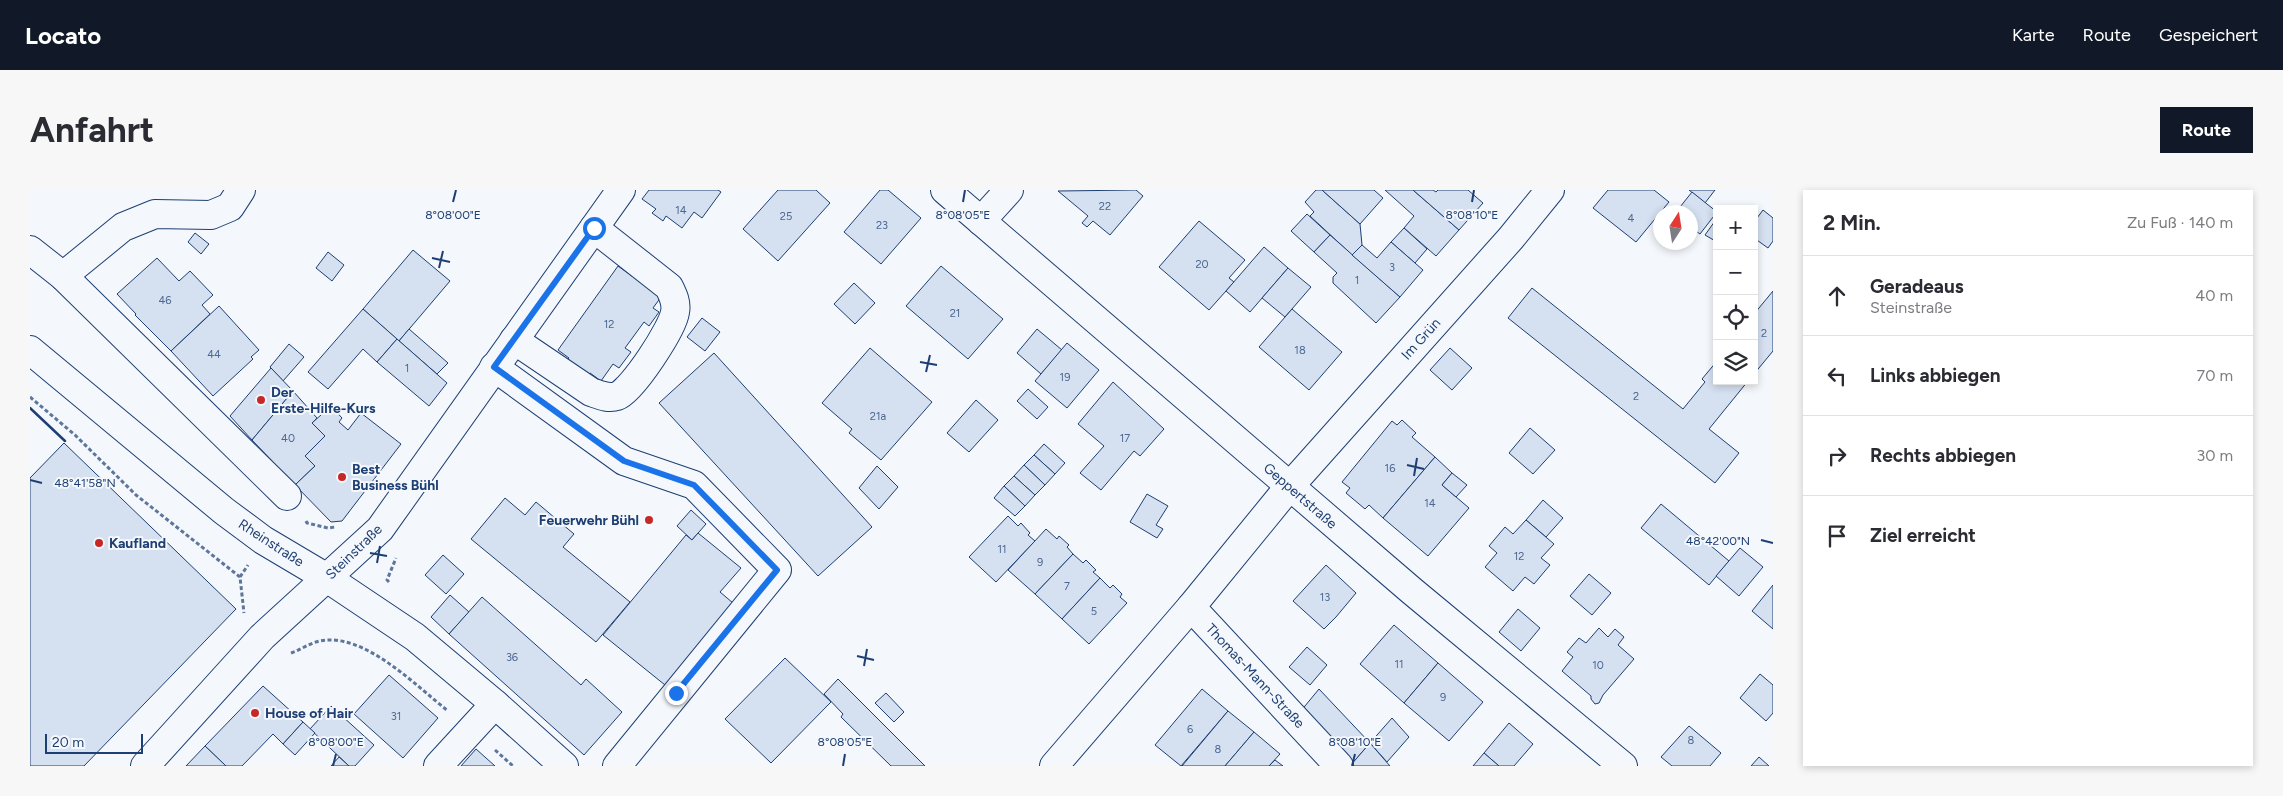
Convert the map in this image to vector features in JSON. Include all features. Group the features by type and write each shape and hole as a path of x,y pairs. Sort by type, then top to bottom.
{"street":[{"path":"63,276 123,227 155,214 211,215 230,207 241,190"},
{"name":"Steinstraße","path":"145,766 262,637 380,529 621,190"},
{"name":"Geppertstraße","path":"945,190 1289,487 1616,764"},
{"path":"982,221 1009,190"},
{"name":"Im Grün","path":"1289,487 1511,238 1550,190"},
{"path":"514,340 591,392 605,397 618,396 629,388 671,328 676,311 674,297 669,287 594,228"},
{"path":"30,250 63,276 287,496"},
{"name":"Rheinstraße","path":"30,350 224,511 262,540 327,578 415,637 495,704 564,766"},
{"path":"494,367 624,461 694,485 777,570 617,766"},
{"path":"1054,766 1191,607 1289,487"},
{"name":"Thomas-Mann-Straße","path":"1191,607 1339,766"},
{"path":"438,766 495,704"}],"path":[{"path":"30,397 75,435 136,495 240,577 244,618 284,657 320,641 348,641 372,652 471,729 513,766"},
{"path":"287,496 307,523 328,528 343,527"}],"building":[{"path":"649,190 718,190 721,192 702,218 694,212 682,228 666,216 663,221 652,213 656,209 642,199"},
{"path":"778,190 816,190 830,203 778,261 743,229"},
{"path":"880,190 888,190 921,218 881,264 844,232"},
{"path":"1136,190 1143,196 1110,235 1093,221 1087,227 1082,223 1088,216 1058,191"},
{"path":"1316,190 1322,190 1360,224 1362,245 1352,255 1310,216 1314,212 1305,202"},
{"path":"1322,190 1374,190 1383,198 1360,224"},
{"path":"1385,190 1413,190 1459,230 1436,256 1404,228 1414,216"},
{"path":"1413,190 1433,190 1436,192 1438,190 1468,190 1483,203 1459,230"},
{"path":"1608,190 1654,190 1669,202 1667,205 1653,205 1653,221 1636,242 1593,208"},
{"path":"1689,190 1715,190 1705,203"},
{"path":"1692,192 1713,209 1713,217 1700,234 1698,233 1698,205 1682,205"},
{"path":"1763,210 1773,218 1773,241 1768,248 1758,241 1758,217"},
{"path":"1307,214 1330,235 1314,252 1291,231"},
{"path":"1199,221 1245,260 1229,278 1234,282 1209,310 1159,267"},
{"path":"1713,224 1713,240 1705,235"},
{"path":"1404,228 1427,249 1415,263 1391,242"},
{"path":"195,233 209,244 201,254 188,242"},
{"path":"1330,235 1400,297 1376,323 1333,283 1333,277 1337,273 1314,252"},
{"path":"1391,242 1423,270 1400,297 1352,255 1362,245 1377,258"},
{"path":"1264,247 1288,268 1250,312 1226,291"},
{"path":"413,250 450,281 399,341 363,309"},
{"path":"328,252 344,265 332,281 316,268"},
{"path":"157,258 179,281 190,271 213,295 202,305 210,314 171,351 117,294"},
{"path":"618,266 661,297 653,308 659,312 649,326 644,322 625,348 631,352 619,368 613,364 601,381 590,373 586,378 565,363 569,358 558,350"},
{"path":"941,266 1003,319 968,359 906,306"},
{"path":"1288,268 1311,287 1285,317 1262,298"},
{"path":"854,283 875,303 855,324 834,304"},
{"path":"1532,288 1683,409 1705,382 1702,379 1713,366 1713,385 1745,385 1709,429 1739,453 1715,483 1508,318"},
{"path":"1773,291 1773,351 1758,369 1758,340 1758,309"},
{"path":"219,306 259,350 251,357 253,359 213,396 171,351"},
{"path":"363,309 397,339 377,362 363,349 328,389 308,372"},
{"path":"1292,309 1342,352 1309,390 1259,347"},
{"path":"702,318 720,332 705,351 687,337"},
{"path":"409,329 448,363 437,374 399,341"},
{"path":"1037,329 1062,350 1041,374 1017,353"},
{"path":"397,339 447,383 429,406 377,362"},
{"path":"1067,343 1099,370 1067,408 1035,381"},
{"path":"289,344 304,357 283,381 270,367"},
{"path":"870,348 932,402 881,460 849,433 852,429 822,403"},
{"path":"1450,348 1472,368 1452,390 1430,370"},
{"path":"714,353 872,527 818,576 659,403"},
{"path":"271,368 293,391 252,440 230,416"},
{"path":"1113,382 1164,429 1140,456 1134,451 1101,490 1080,473 1104,446 1078,424"},
{"path":"1028,389 1048,407 1037,419 1017,401"},
{"path":"293,391 317,418 312,423 325,436 305,456 315,466 295,485 252,440"},
{"path":"976,400 998,420 969,452 947,433"},
{"path":"331,406 342,418 339,422 348,430 361,413 401,444 342,521 331,522 295,485 315,466 305,456 325,436 312,423"},
{"path":"1402,420 1416,433 1412,437 1435,457 1383,518 1369,505 1365,509 1346,493 1350,488 1342,482 1392,421 1397,425"},
{"path":"1530,428 1555,450 1533,474 1509,453"},
{"name":"Kaufland","path":"64,443 236,609 84,766 30,766 30,478"},
{"path":"1044,444 1065,463 1055,474 1034,455"},
{"path":"1034,455 1055,474 1045,485 1024,465"},
{"path":"1435,457 1452,473 1442,485 1469,508 1428,556 1383,518"},
{"path":"1024,465 1045,485 1035,495 1014,476"},
{"path":"877,466 898,487 879,509 859,488"},
{"path":"1452,473 1467,485 1456,497 1442,485"},
{"path":"1014,476 1035,495 1025,506 1004,486"},
{"path":"1004,486 1025,506 1015,516 994,498"},
{"path":"1147,494 1168,506 1156,525 1163,529 1157,538 1130,522"},
{"path":"505,498 525,515 536,502 574,534 563,547 630,602 596,642 471,539"},
{"path":"1543,500 1563,518 1546,537 1526,520"},
{"path":"1661,504 1729,561 1709,585 1641,528"},
{"path":"691,510 706,524 692,540 677,526"},
{"path":"1008,516 1018,526 1021,523 1030,533 1028,535 1035,541 996,582 969,557"},
{"path":"1526,520 1554,544 1541,558 1550,565 1534,584 1525,577 1513,591 1485,567 1497,553 1489,546 1505,527 1513,534"},
{"path":"1046,529 1057,539 1059,536 1069,545 1067,547 1073,554 1035,594 1008,570"},
{"path":"698,533 741,568 720,592 733,603 665,685 603,635 686,535 692,540"},
{"path":"1740,548 1763,567 1739,596 1716,576"},
{"path":"1073,554 1083,563 1086,560 1096,570 1093,572 1100,578 1062,619 1035,594"},
{"path":"443,555 464,574 446,594 425,575"},
{"path":"1326,565 1356,593 1324,629 1293,601"},
{"path":"1589,574 1611,593 1592,615 1570,596"},
{"path":"1100,578 1110,588 1113,585 1122,594 1120,597 1127,603 1089,644 1062,619"},
{"path":"1773,585 1773,629 1752,611"},
{"path":"450,595 469,612 449,634 431,617"},
{"path":"482,597 581,685 586,679 622,712 584,755 449,634"},
{"path":"1518,609 1540,628 1521,651 1499,632"},
{"path":"1394,625 1438,663 1404,703 1360,664"},
{"path":"1599,628 1608,637 1615,629 1624,637 1618,645 1634,659 1603,695 1599,703 1595,704 1591,696 1562,671 1573,657 1567,652 1579,638 1586,643"},
{"path":"1307,647 1327,665 1310,685 1289,667"},
{"path":"785,658 831,702 771,763 725,719"},
{"path":"1438,663 1483,702 1449,741 1404,703"},
{"path":"1760,674 1773,685 1773,713 1766,721 1740,698"},
{"path":"389,675 438,718 403,758 354,714"},
{"path":"838,679 925,766 891,766 841,717 843,714 824,694"},
{"path":"263,686 303,722 283,744 273,734 242,766 226,766 205,746"},
{"path":"1202,689 1228,711 1181,766 1155,745"},
{"path":"1319,689 1370,743 1350,766 1300,712"},
{"path":"886,693 904,712 894,722 875,703"},
{"path":"331,706 374,745 355,766 349,766 310,729"},
{"path":"1228,711 1254,732 1225,766 1182,766"},
{"path":"1392,718 1409,737 1387,762 1370,743"},
{"path":"303,722 315,733 295,755 283,744"},
{"path":"1509,723 1533,744 1514,766 1499,766 1484,753"},
{"path":"1689,726 1721,753 1710,766 1672,766 1661,757"},
{"path":"1254,732 1280,754 1269,766 1225,766"},
{"path":"1370,743 1390,766 1350,766"},
{"path":"205,746 226,766 186,766"},
{"path":"476,749 495,766 461,766"},
{"path":"1484,753 1499,766 1473,766"},
{"path":"339,757 349,766 331,766"},
{"path":"1759,757 1769,766 1751,766"},
{"path":"1275,760 1283,766 1269,766"}],"wall":[{"path":"30,408 65,441"}],"place":[{"name":"Der Erste-Hilfe-Kurs","path":"261,400"},
{"name":"Best Business Bühl","path":"342,477"},
{"name":"Feuerwehr Bühl","path":"649,520"},
{"name":"Kaufland","path":"99,543"},
{"name":"House of Hair","path":"255,713"}],"route":[{"path":"594,228 494,367 624,461 694,485 777,570 676,693"}]}
